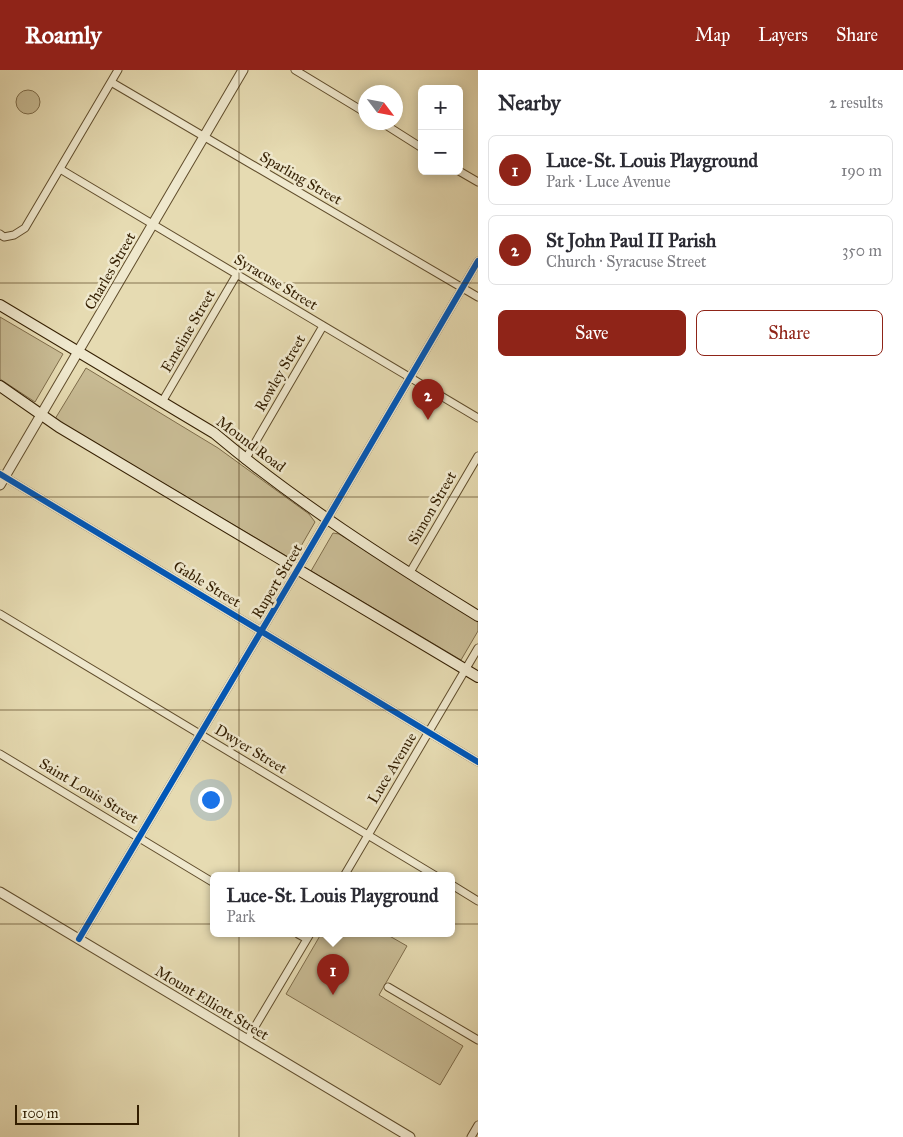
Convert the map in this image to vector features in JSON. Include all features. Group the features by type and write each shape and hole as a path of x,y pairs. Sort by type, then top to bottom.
{"main road":[{"name":"Mound Road","path":"0,305 214,433 245,460 328,518 409,574 478,616"},
{"path":"0,386 41,416 478,677"}],"street":[{"path":"0,234 4,237 25,228 118,70"},
{"name":"Charles Street","path":"2,479 41,416 243,70"},
{"path":"295,70 358,108"},
{"name":"Sparling Street","path":"111,82 478,298"},
{"path":"394,130 418,145"},
{"name":"Syracuse Street","path":"60,169 478,418"},
{"path":"463,173 478,182"},
{"name":"Rupert Street","path":"79,939 478,260"},
{"name":"Emeline Street","path":"162,402 237,274"},
{"name":"Rowley Street","path":"245,460 323,326"},
{"name":"Simon Street","path":"409,574 478,456"},
{"name":"Gable Street","path":"2,479 478,762"},
{"name":"Dwyer Street","path":"0,614 429,872"},
{"name":"Luce Avenue","path":"346,872 478,648"},
{"name":"Saint Louis Street","path":"0,754 210,881"},
{"path":"455,887 478,901"},
{"name":"Mount Elliott Street","path":"0,892 410,1137"},
{"path":"247,1040 308,937"},
{"path":"388,987 478,1040"},
{"path":"471,1137 478,1126"}],"shaded area":[{"path":"28,90 33,91 39,97 39,107 33,113 28,114 23,113 17,107 16,102 17,97 23,91"},
{"path":"0,317 63,354 35,402 0,379"},
{"path":"86,368 218,448 309,514 315,522 293,560 55,419"},
{"path":"333,533 339,534 478,622 478,631 461,660 311,571"},
{"path":"319,937 391,937 407,946 379,995 463,1046 440,1085 286,994"}],"cycle path":[{"path":"79,939 478,261"},
{"path":"0,474 478,762"}],"place":[{"name":"St John Paul II Parish","path":"428,420"},
{"name":"Luce-St. Louis Playground","path":"333,995"}]}
